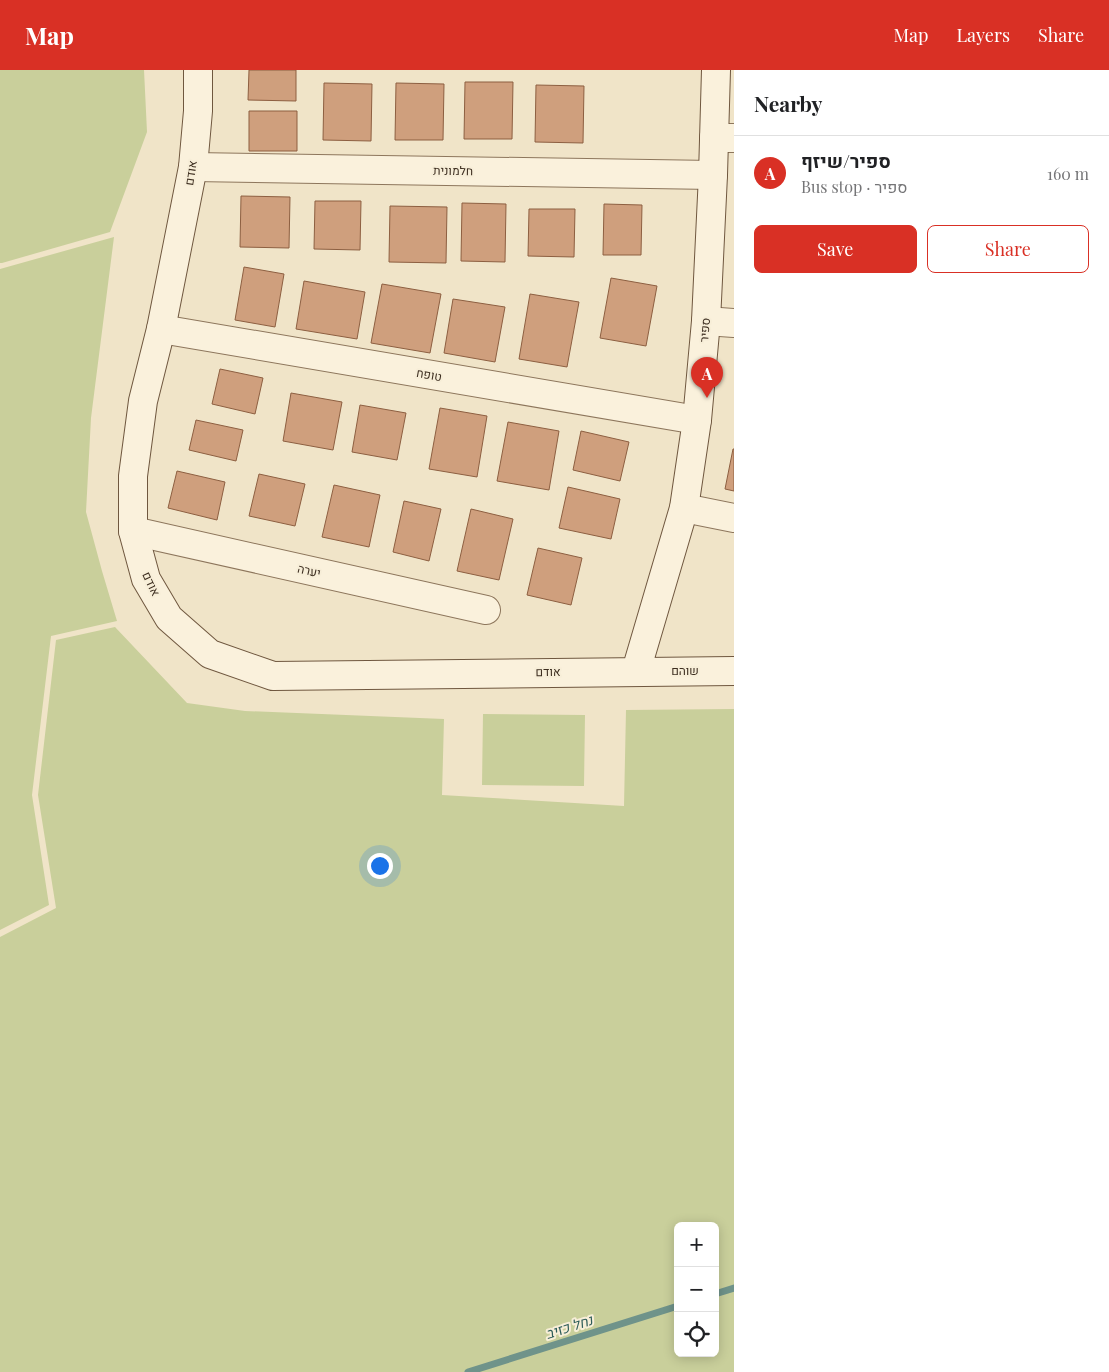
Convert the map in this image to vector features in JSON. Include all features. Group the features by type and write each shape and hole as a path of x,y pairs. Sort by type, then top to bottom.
{"street":[{"name":"אודם","path":"198,70 198,111 193,167 162,329 143,401 133,476 133,531 146,579 169,618 210,654 273,676 636,671"},
{"name":"ספיר","path":"636,671 684,508 697,420 706,321 713,175 724,138 716,70"},
{"name":"חלמונית","path":"193,167 713,175"},
{"path":"706,321 734,323"},
{"name":"טופח","path":"162,329 697,420"},
{"path":"684,508 734,518"},
{"name":"יערה","path":"133,531 486,610"},
{"name":"שוהם","path":"636,671 734,671"}],"green space":[{"path":"0,70 144,70 147,132 110,232 0,263"},
{"path":"114,237 91,418 86,512 117,621 51,636 32,795 49,905 0,930 0,269"},
{"path":"115,627 187,703 245,711 444,719 442,795 624,806 626,710 734,709 734,1372 0,1372 0,937 56,908 38,795 56,640"},
{"path":"483,714 585,715 584,786 482,785"}],"building":[{"path":"249,70 296,70 296,101 248,100"},
{"path":"465,82 513,82 512,139 464,139"},
{"path":"324,83 372,84 371,141 323,140"},
{"path":"396,83 444,84 443,140 395,140"},
{"path":"536,85 584,86 583,143 535,142"},
{"path":"249,111 297,111 297,151 249,151"},
{"path":"241,196 290,197 289,248 240,247"},
{"path":"315,201 361,201 360,250 314,249"},
{"path":"462,203 506,204 505,262 461,261"},
{"path":"604,204 642,205 641,255 603,255"},
{"path":"390,206 447,207 446,263 389,262"},
{"path":"529,209 575,209 574,257 528,256"},
{"path":"244,267 284,274 275,327 235,320"},
{"path":"611,278 657,286 646,346 600,338"},
{"path":"304,281 365,292 357,339 296,329"},
{"path":"382,284 441,294 430,353 371,343"},
{"path":"530,294 579,302 567,367 519,359"},
{"path":"453,299 505,307 495,362 444,353"},
{"path":"220,369 263,378 255,414 212,404"},
{"path":"291,393 342,402 333,450 283,441"},
{"path":"360,405 406,413 397,460 352,452"},
{"path":"440,408 487,416 477,477 429,469"},
{"path":"196,420 243,430 236,461 189,450"},
{"path":"508,422 559,431 549,490 497,481"},
{"path":"581,431 629,442 620,481 573,470"},
{"path":"734,449 734,491 725,489"},
{"path":"177,471 225,482 217,520 168,508"},
{"path":"259,474 305,484 295,526 249,516"},
{"path":"334,485 380,495 369,547 322,537"},
{"path":"568,487 620,499 611,539 559,528"},
{"path":"404,501 441,509 429,561 393,552"},
{"path":"471,509 513,519 499,580 457,571"},
{"path":"538,548 582,558 571,605 527,595"}],"waterway":[{"name":"נחל כזיב","path":"719,1293 734,1288"},
{"name":"נחל כזיב","path":"468,1372 674,1307"}],"place":[{"name":"ספיר/שיזף","path":"707,398"}]}
